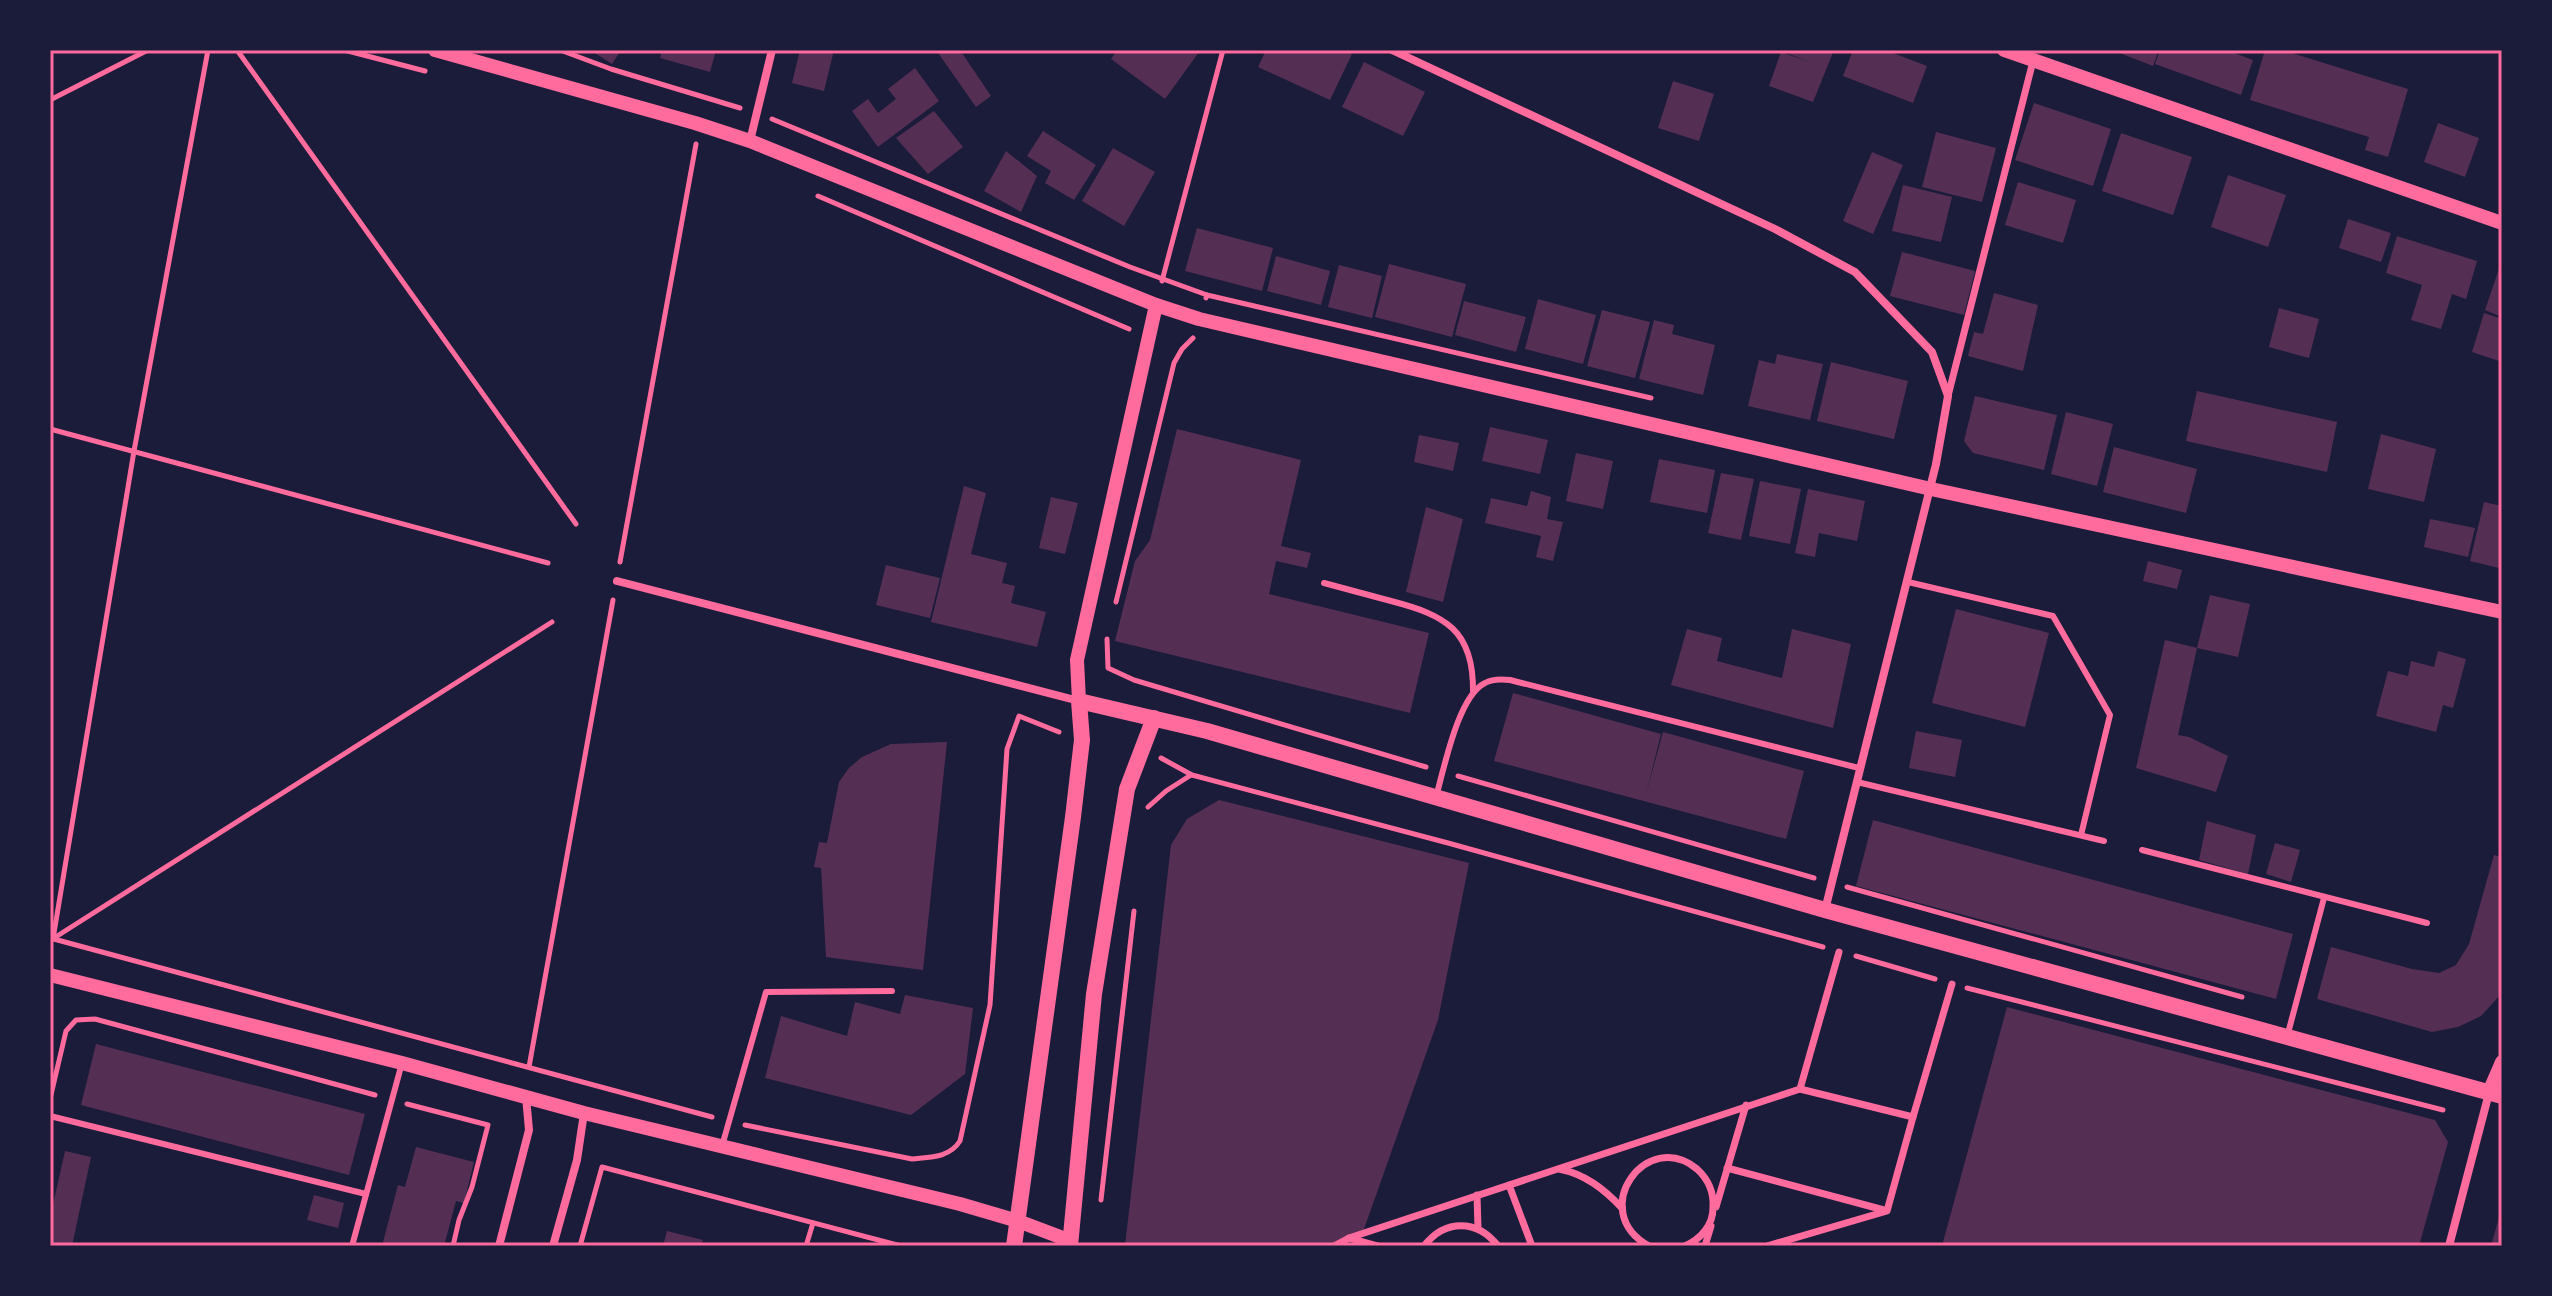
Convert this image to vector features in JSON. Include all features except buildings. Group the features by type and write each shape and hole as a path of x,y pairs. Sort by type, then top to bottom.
{"main road":[{"path":"1014,1246 1073,817 1082,740 1079,701 1154,718 1825,910 2496,1094"},
{"path":"1070,1244 1096,980 1127,789 1154,718"}],"street":[{"path":"435,50 750,141 1156,305 1199,319 1931,489 2502,612"},
{"path":"750,141 772,50"},
{"path":"1392,50 1761,223 1855,272 1932,352 1948,396"},
{"path":"2004,50 2502,223"},
{"path":"1825,910 1931,489 1948,396 2034,59"},
{"path":"617,581 1079,701 1077,660 1156,305"},
{"path":"1800,1089 1839,952"},
{"path":"50,975 402,1063 584,1113 960,1204 1018,1221 1070,1244"},
{"path":"1887,1211 1952,984"},
{"path":"2449,1246 2496,1094 2502,1062"},
{"path":"1334,1246 1349,1238 1800,1089 1913,1117"},
{"path":"499,1246 529,1130 526,1097"},
{"path":"1705,1246 1746,1105"},
{"path":"553,1246 577,1160 584,1113"},
{"path":"1649,1246 1634,1236 1625,1222 1623,1194 1628,1180 1638,1169 1664,1158 1679,1159 1703,1174 1714,1202 1713,1219 1704,1233 1685,1246"},
{"path":"1727,1168 1887,1211"},
{"path":"1557,1169 1586,1178 1602,1188 1622,1208"},
{"path":"1509,1185 1532,1246"},
{"path":"1477,1195 1478,1228"},
{"path":"1767,1246 1887,1211"},
{"path":"1424,1246 1441,1229 1465,1225 1478,1228 1498,1246"},
{"path":"1349,1238 1378,1246"}],"lane":[{"path":"1908,582 2053,616 2110,715 2081,835"},
{"path":"1324,583 1427,610 1451,624 1467,649 1473,671 1473,692"},
{"path":"1436,797 1464,706 1484,683 1510,680 1859,768"},
{"path":"1857,782 2104,841"},
{"path":"2142,850 2427,923"},
{"path":"2287,1037 2324,898"},
{"path":"722,1146 766,992 892,991"},
{"path":"352,1246 402,1063"},
{"path":"50,1116 366,1194"}],"path":[{"path":"50,100 148,50"},
{"path":"52,938 134,451 208,50"},
{"path":"237,50 576,524"},
{"path":"344,50 434,73"},
{"path":"1156,305 1223,50"},
{"path":"684,139 711,150"},
{"path":"529,1067 696,144"},
{"path":"811,193 1141,334"},
{"path":"1207,295 1657,399"},
{"path":"1114,609 1174,363 1182,349 1193,340 1199,319"},
{"path":"50,429 548,563"},
{"path":"52,938 552,622"},
{"path":"1110,625 1108,668 1134,680 1217,703"},
{"path":"52,938 728,1122 912,1159 940,1156 953,1151 960,1141 990,1005 1007,749 1019,716"},
{"path":"1145,810 1166,791 1192,775 1422,835 1952,984 2443,1110"},
{"path":"1100,1203 1135,905"},
{"path":"50,1100 66,1031 76,1020 95,1019 488,1125 453,1246"},
{"path":"580,1246 602,1167 901,1246"},
{"path":"806,1246 813,1223"}]}
